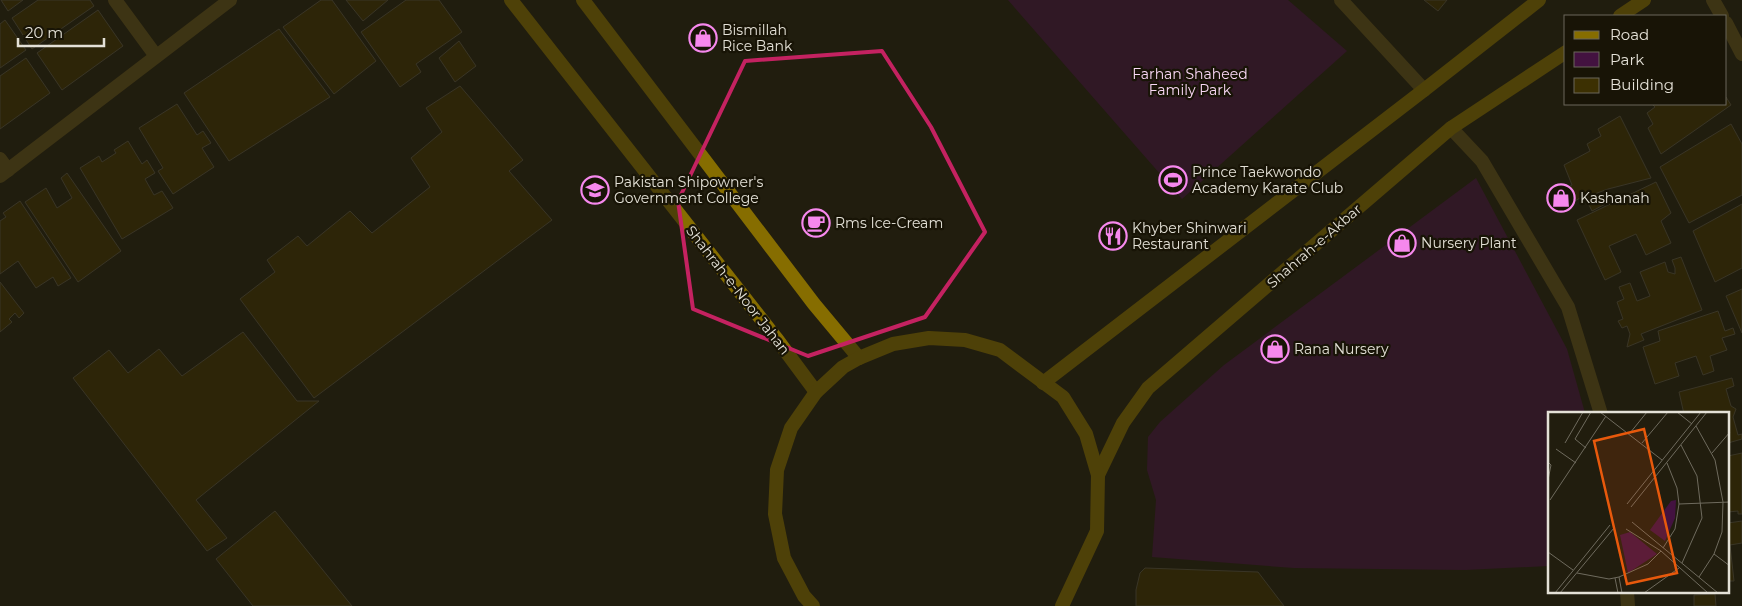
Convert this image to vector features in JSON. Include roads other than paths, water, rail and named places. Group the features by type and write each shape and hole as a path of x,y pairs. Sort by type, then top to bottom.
{"main road":[{"name":"Shahrah-e-Noor Jahan","path":"511,0 764,322 816,392"},
{"path":"583,0 814,304 859,358"},
{"path":"1043,383 1538,0"},
{"path":"1622,15 1644,0"},
{"name":"Shahrah-e-Akbar","path":"1098,475 1123,424 1148,388 1451,128 1564,53"},
{"path":"813,606 804,596 784,558 774,514 777,470 791,428 816,392 829,379 859,358 893,344 929,338 965,340 1000,350 1063,397 1086,434 1098,475 1097,531 1062,606"}],"street":[{"path":"115,0 156,56"},
{"path":"3,168 230,0"},
{"path":"1341,0 1424,90"},
{"path":"1713,0 1721,15"},
{"path":"1727,26 1742,54"},
{"path":"1451,128 1482,161 1568,307 1600,412"}],"place":[{"name":"Bismillah Rice Bank","path":"703,38"},
{"name":"Prince Taekwondo Academy Karate Club","path":"1173,180"},
{"name":"Pakistan Shipowner's Government College","path":"595,190"},
{"name":"Kashanah","path":"1561,198"},
{"name":"Rms Ice-Cream","path":"816,223"},
{"name":"Khyber Shinwari Restaurant","path":"1113,236"},
{"name":"Nursery Plant","path":"1402,243"},
{"name":"Rana Nursery","path":"1275,349"}],"park label":[{"name":"Farhan Shaheed Family Park","path":"1190,82"}]}
